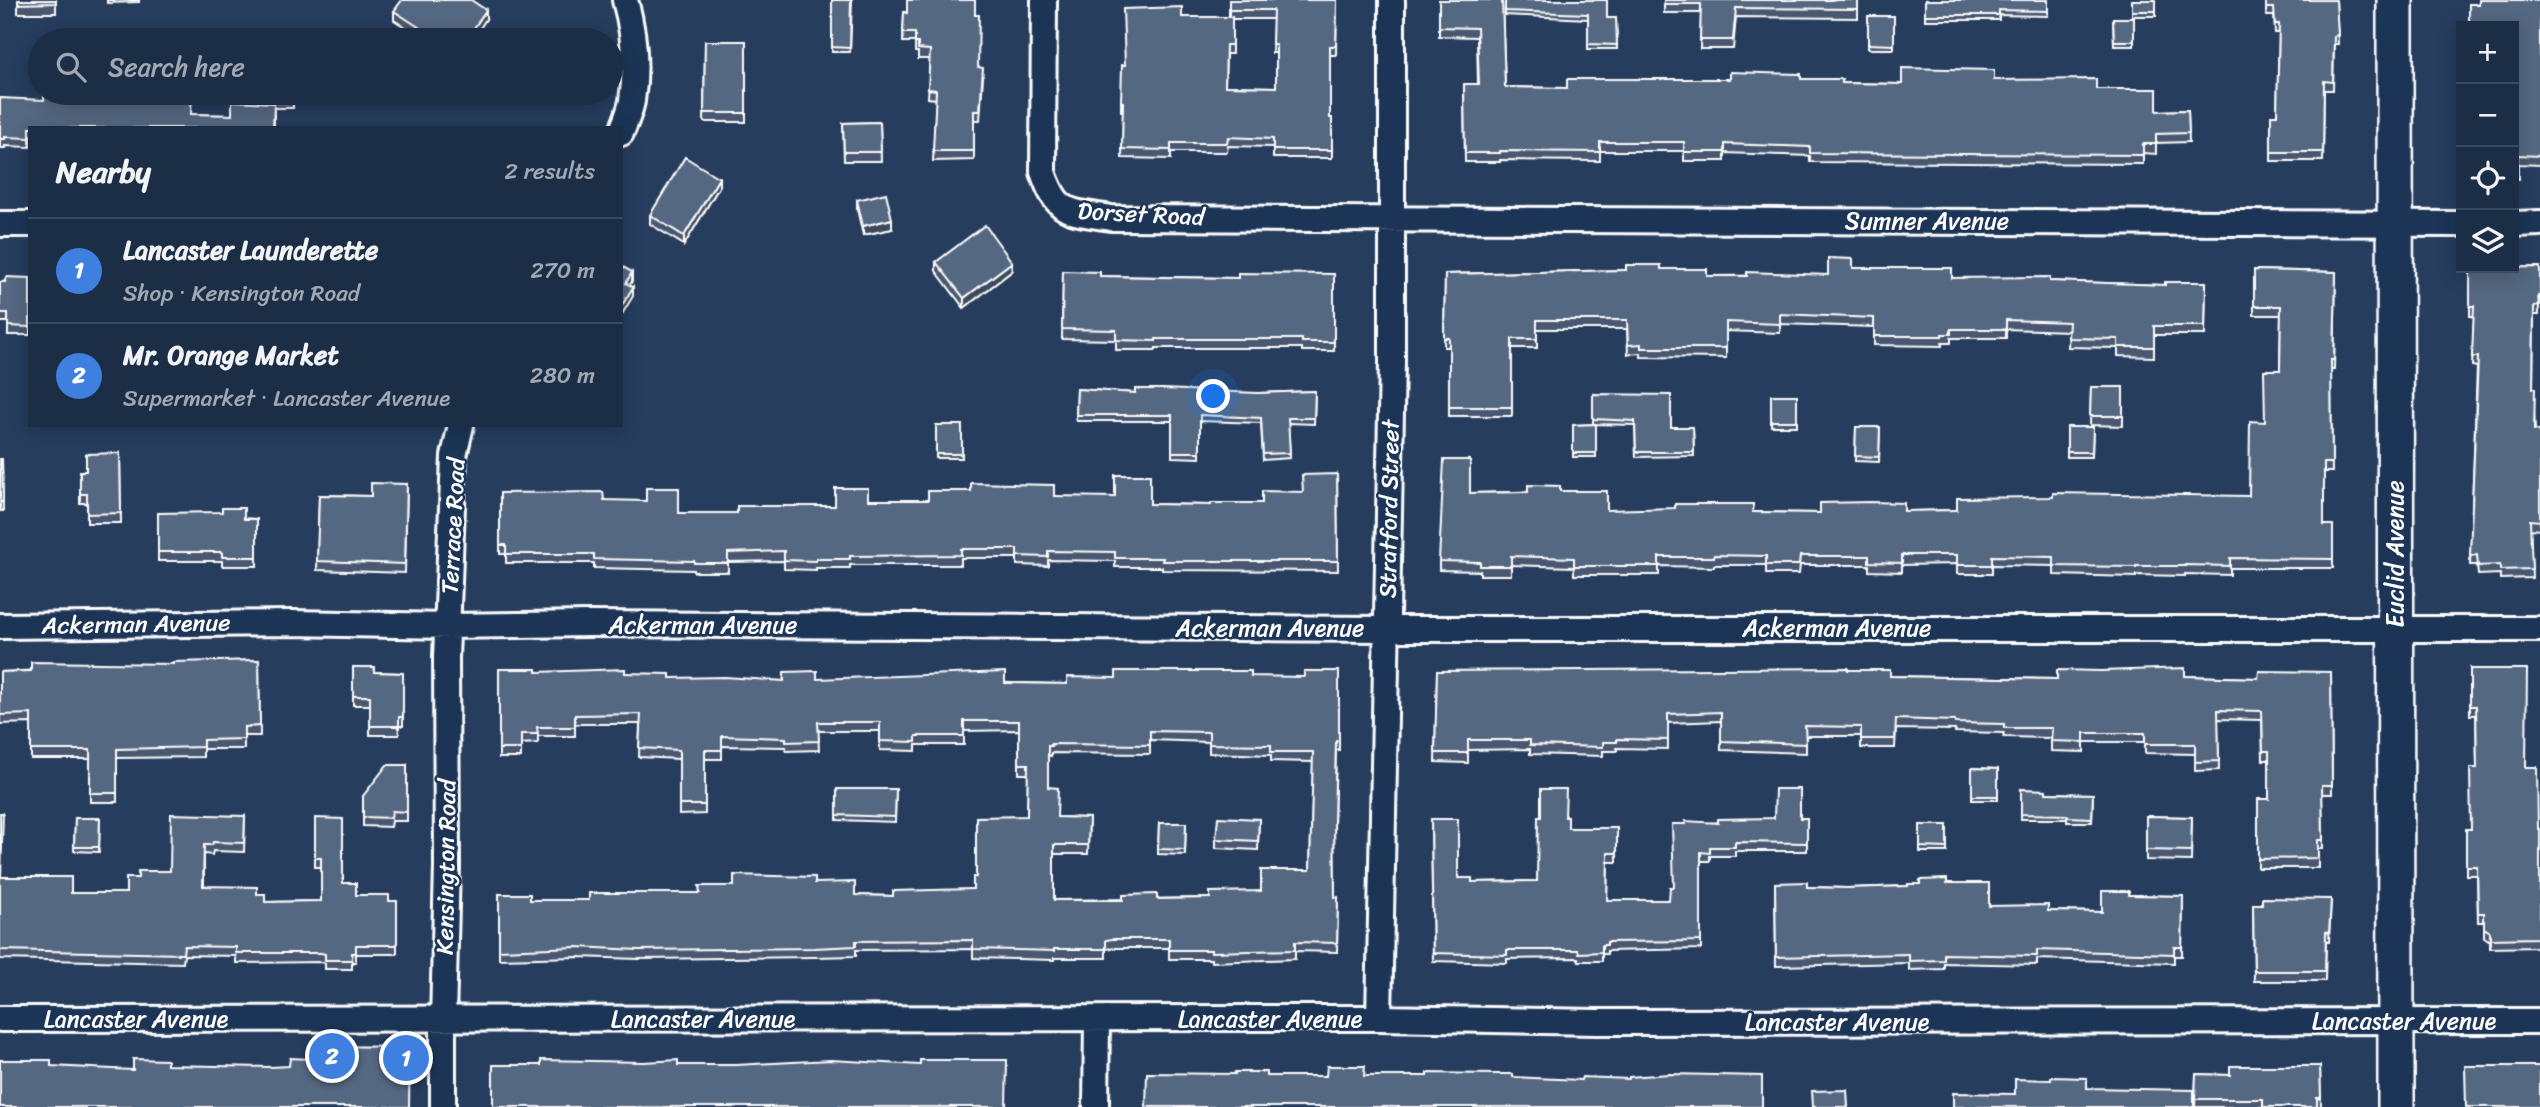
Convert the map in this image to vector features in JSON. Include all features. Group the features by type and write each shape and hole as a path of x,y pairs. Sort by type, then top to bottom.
{"street":[{"path":"623,128 632,103 635,65 631,20 625,0"},
{"name":"Dorset Road","path":"1044,0 1043,172 1051,196 1065,210 1111,218 1393,218"},
{"name":"Stratford Street","path":"1379,1018 1392,373 1392,0"},
{"name":"Euclid Avenue","path":"2395,0 2396,1107"},
{"name":"Sumner Avenue","path":"1393,218 2456,224"},
{"path":"2519,223 2540,223"},
{"path":"0,224 28,224"},
{"name":"Terrace Road","path":"448,626 454,456 461,427"},
{"name":"Ackerman Avenue","path":"0,626 292,622 448,626 602,624 1386,629 2540,629"},
{"name":"Kensington Road","path":"443,1107 448,626"},
{"name":"Lancaster Avenue","path":"0,1019 2540,1021"},
{"path":"1096,1107 1097,1020"}],"building":[{"path":"18,0 56,0 56,3 18,4"},
{"path":"402,0 471,0 486,10 474,28 420,28 394,11"},
{"path":"832,0 851,0 850,48 832,47"},
{"path":"907,0 975,0 975,15 979,15 978,67 983,68 980,111 974,111 974,151 933,151 936,90 928,89 930,50 918,49 915,33 903,33"},
{"path":"1229,0 1337,0 1336,46 1330,46 1332,150 1273,150 1273,139 1228,137 1227,143 1171,143 1171,150 1122,149 1122,65 1125,65 1123,9 1182,7 1182,17 1232,17 1232,45 1226,45 1225,86 1276,87 1276,44 1272,44 1273,10 1229,10"},
{"path":"1439,0 1502,0 1505,87 1567,88 1567,79 1730,79 1730,72 1801,74 1801,79 1842,79 1842,83 1902,84 1902,68 1994,70 1994,80 2096,79 2096,89 2157,89 2157,111 2188,110 2189,133 2156,134 2156,144 2143,144 2143,155 1810,153 1810,147 1725,144 1725,152 1684,152 1684,142 1600,142 1600,152 1465,153 1464,84 1479,84 1477,28 1439,27"},
{"path":"1505,0 1607,0 1607,18 1616,18 1617,45 1588,44 1588,14 1505,11"},
{"path":"1664,0 1858,0 1858,9 1736,8 1733,40 1700,40 1701,4 1664,4"},
{"path":"1925,0 2048,0 2048,11 1999,10 1999,15 1925,15"},
{"path":"2132,0 2156,0 2156,11 2132,11"},
{"path":"2266,0 2336,0 2338,35 2334,36 2333,82 2324,81 2323,152 2271,152 2271,115 2277,115 2279,24 2275,24 2274,8 2266,8"},
{"path":"2479,0 2540,0 2540,156 2519,155 2519,21 2469,21 2469,4 2479,4"},
{"path":"1868,16 1894,16 1894,45 1868,44"},
{"path":"2113,18 2134,18 2134,41 2114,41"},
{"path":"705,41 746,41 746,113 704,113"},
{"path":"0,98 28,99 28,105 191,105 191,114 232,115 232,105 274,105 273,126 28,126 28,138 0,139"},
{"path":"880,122 881,152 844,152 843,123"},
{"path":"685,157 719,178 684,236 650,215"},
{"path":"886,193 892,219 863,226 857,200"},
{"path":"985,225 1012,262 964,298 936,262"},
{"path":"1828,258 1853,259 1853,268 1952,268 1952,278 2050,277 2050,281 2165,285 2165,282 2206,282 2205,326 2154,326 2154,347 2118,347 2118,339 2068,338 2069,322 2006,320 2006,329 1951,329 1951,334 1942,336 1874,336 1874,318 1780,314 1780,324 1726,322 1726,348 1641,348 1641,344 1628,345 1627,320 1537,320 1537,339 1512,339 1512,407 1449,407 1449,338 1444,338 1445,274 1626,270 1626,265 1661,265 1661,269 1707,269 1707,276 1747,276 1747,272 1828,275"},
{"path":"623,267 632,272 626,283 633,287 623,304"},
{"path":"2519,267 2540,267 2539,305 2534,306 2533,388 2534,430 2540,431 2540,521 2530,520 2532,569 2500,570 2500,565 2478,566 2477,555 2470,556 2478,357 2472,357 2474,306 2470,306 2470,273 2519,273"},
{"path":"2254,270 2336,272 2334,360 2331,360 2332,463 2324,463 2324,525 2333,525 2333,559 2230,558 2230,566 2136,567 2054,566 2054,557 1992,556 1992,565 1957,565 1957,555 1902,555 1902,563 1869,562 1869,556 1800,556 1799,565 1766,565 1766,556 1714,555 1659,557 1659,566 1574,566 1574,558 1511,556 1511,566 1480,566 1480,562 1439,561 1444,460 1470,460 1470,493 1528,492 1528,485 1560,486 1560,491 1607,491 1607,510 1675,508 1675,504 1753,504 1753,512 1820,513 1820,503 1904,503 1904,511 1957,510 1957,498 2053,497 2053,493 2249,496 2250,421 2265,422 2264,370 2280,370 2281,306 2254,306"},
{"path":"1063,271 1100,272 1100,276 1238,278 1238,273 1334,274 1334,342 1302,342 1302,339 1116,340 1116,330 1062,329"},
{"path":"6,277 28,278 28,327 8,326 8,313 0,313 0,282 5,282"},
{"path":"2091,387 2123,387 2123,416 2090,416"},
{"path":"1077,389 1135,393 1135,389 1258,393 1315,391 1314,418 1288,418 1290,453 1263,454 1261,418 1200,415 1200,452 1172,452 1172,415 1076,415"},
{"path":"1593,394 1671,395 1671,427 1693,427 1694,452 1636,452 1635,421 1593,419"},
{"path":"1771,395 1797,395 1797,421 1771,421"},
{"path":"1596,424 1596,453 1573,453 1573,425"},
{"path":"936,425 962,425 962,454 936,454"},
{"path":"1856,427 1880,427 1879,457 1855,456"},
{"path":"2067,427 2093,427 2092,452 2067,452"},
{"path":"120,453 121,513 87,514 87,494 80,494 80,471 86,471 86,454"},
{"path":"2,459 3,502 0,502"},
{"path":"1337,474 1338,561 1162,561 1163,558 1115,558 1115,552 1048,551 1048,557 1017,556 1017,549 961,549 961,555 850,556 850,559 816,561 784,560 784,551 728,553 728,563 694,563 594,559 594,554 506,554 506,545 500,545 500,493 603,492 604,500 646,501 646,488 679,488 679,513 737,513 737,506 835,506 835,488 868,488 868,500 928,500 928,491 971,491 971,483 1054,485 1054,496 1115,497 1115,475 1150,475 1150,504 1211,505 1262,503 1262,491 1303,492 1302,475"},
{"path":"371,483 407,484 405,564 317,561 319,495 371,496"},
{"path":"222,508 244,508 244,519 257,519 257,557 222,557 222,552 158,552 158,513 222,512"},
{"path":"259,660 260,726 244,727 244,739 203,740 203,747 117,749 117,793 90,793 90,750 31,750 31,714 0,715 0,672 31,671 31,662 173,664"},
{"path":"353,667 374,667 374,672 403,673 403,717 399,717 399,726 370,726 370,696 353,696"},
{"path":"2185,668 2185,676 2258,678 2259,671 2331,672 2332,785 2322,785 2323,840 2318,840 2318,858 2258,859 2258,799 2269,799 2269,751 2263,751 2262,711 2218,710 2219,761 2195,762 2195,744 2145,744 2145,733 2084,733 2084,742 2051,741 2052,728 2004,728 2004,724 1955,721 1896,719 1895,739 1861,739 1861,727 1805,726 1806,744 1721,741 1721,712 1668,714 1668,740 1617,739 1617,742 1603,742 1603,747 1530,745 1530,740 1468,740 1468,753 1435,753 1437,671 1890,670 1890,676 2057,679 2057,670"},
{"path":"499,669 537,669 537,672 625,669 625,673 670,674 670,678 725,677 784,681 784,672 817,671 817,679 1005,672 1005,683 1067,684 1067,677 1116,678 1116,671 1251,671 1251,676 1304,677 1304,671 1339,671 1339,741 1336,741 1334,822 1335,897 1338,897 1337,943 1295,942 1295,950 1211,952 1169,950 1169,939 1112,939 1106,940 1106,949 1054,951 973,949 973,940 856,941 856,946 814,948 639,950 577,947 499,950 499,894 530,894 530,900 589,900 589,893 700,893 699,886 734,886 734,875 815,877 815,883 855,882 855,895 893,896 893,891 973,889 973,877 976,877 976,817 1027,816 1028,764 1019,764 1019,721 964,721 964,736 916,736 916,742 880,741 880,722 818,722 819,741 786,742 786,738 722,736 722,750 705,750 705,805 679,805 679,750 639,748 641,714 575,715 575,727 537,727 538,734 521,734 521,749 499,749","holes":["1150,731 1209,732 1209,744 1271,745 1271,752 1313,752 1310,870 1261,870 1261,891 1210,892 1210,898 1157,899 1157,894 1123,895 1123,900 1054,900 1054,845 1088,845 1089,818 1057,817 1058,788 1048,787 1048,746 1150,745"]},
{"path":"2470,669 2527,669 2526,767 2537,767 2540,938 2490,939 2490,932 2484,928 2484,913 2478,913 2477,866 2466,866 2466,829 2471,829 2470,768 2477,768 2476,706 2470,706"},
{"path":"387,765 407,765 407,812 392,811 391,818 363,817 363,796"},
{"path":"1972,768 1998,769 1998,796 1972,796"},
{"path":"837,789 896,789 895,817 837,815"},
{"path":"1541,789 1566,789 1565,817 1568,817 1568,828 1617,828 1617,853 1608,853 1607,900 1669,900 1670,887 1674,887 1672,824 1686,824 1685,821 1718,823 1718,819 1774,818 1775,789 1800,789 1800,818 1807,818 1807,843 1735,842 1735,847 1710,847 1710,853 1701,852 1701,941 1607,942 1607,945 1602,945 1602,952 1507,950 1507,955 1433,953 1431,819 1458,819 1458,878 1472,878 1472,882 1537,881"},
{"path":"2021,789 2046,790 2046,793 2093,794 2092,818 2021,814"},
{"path":"0,813 3,813 1,877 71,877 71,893 126,893 126,878 138,878 138,871 170,871 171,814 245,816 244,843 213,842 212,845 204,845 203,886 257,887 257,894 265,894 265,902 321,901 321,858 315,858 315,818 343,819 343,883 356,883 356,895 389,895 389,901 397,901 397,945 356,945 352,960 325,960 325,954 321,953 236,953 236,947 184,946 183,954 0,950"},
{"path":"2146,816 2192,817 2191,851 2146,850"},
{"path":"1218,817 1259,819 1258,841 1216,839"},
{"path":"75,818 100,818 99,847 74,847"},
{"path":"1159,823 1186,823 1185,850 1158,849"},
{"path":"1920,825 1947,825 1947,848 1920,847"},
{"path":"1947,879 1947,883 1989,883 1989,906 2048,905 2048,911 2102,912 2102,891 2129,891 2129,895 2183,896 2182,947 2174,947 2174,954 2037,950 2037,956 1944,954 1944,960 1909,961 1909,954 1776,957 1775,883 1807,882 1807,887 1847,888 1908,886 1920,884 1920,880"},
{"path":"2262,898 2331,899 2329,933 2326,932 2325,971 2254,971 2253,904 2262,904"},
{"path":"310,1046 410,1047 409,1107 0,1107 0,1060 51,1060 51,1066 133,1070 133,1059 167,1060 167,1065 270,1067 289,1066 290,1058 311,1059"},
{"path":"541,1060 678,1060 678,1065 736,1065 831,1060 920,1065 920,1060 1007,1060 1006,1107 493,1107 493,1065 541,1065"},
{"path":"1327,1066 1365,1066 1364,1076 1427,1076 1427,1073 1513,1074 1513,1077 1581,1080 1582,1077 1629,1079 1669,1074 1762,1076 1762,1107 1146,1107 1147,1073 1266,1072 1266,1076 1326,1076"},
{"path":"2230,1066 2320,1066 2321,1098 2317,1098 2317,1107 2263,1107 2263,1099 2195,1099 2196,1074 2230,1075"},
{"path":"2465,1066 2540,1066 2540,1107 2466,1107"},
{"path":"2051,1077 2087,1078 2087,1088 2194,1090 2194,1107 1953,1107 1953,1093 2015,1094 2015,1079 2051,1080"},
{"path":"1847,1090 1848,1107 1813,1107 1812,1091"}],"place":[{"name":"Mr. Orange Market","path":"332,1056"},
{"name":"Lancaster Launderette","path":"406,1058"}]}
